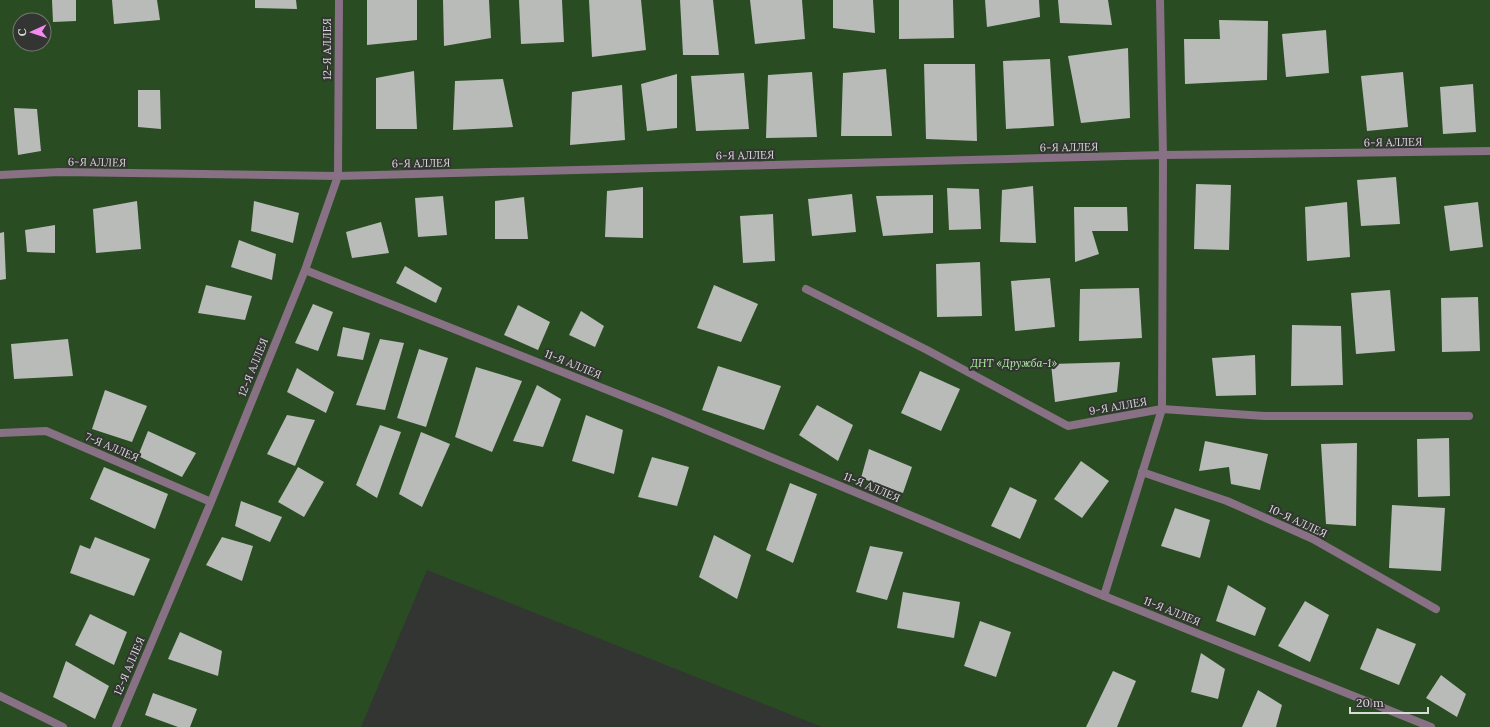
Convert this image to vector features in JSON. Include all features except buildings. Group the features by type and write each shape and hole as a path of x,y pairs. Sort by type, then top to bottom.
{"street":[{"name":"12-Я АЛЛЕЯ","path":"116,727 211,502 305,270 338,176 339,0"},
{"path":"1104,596 1162,409 1163,155 1160,0"},
{"name":"6-Я АЛЛЕЯ","path":"0,174 59,172 338,176 1163,155 1490,151"},
{"name":"11-Я АЛЛЕЯ","path":"305,270 664,412 1104,596 1431,727"},
{"name":"9-Я АЛЛЕЯ","path":"806,289 927,350 1068,426 1162,409 1264,416 1469,416"},
{"name":"7-Я АЛЛЕЯ","path":"0,433 46,431 211,502"},
{"name":"10-Я АЛЛЕЯ","path":"1142,472 1227,501 1313,539 1436,609"},
{"path":"0,696 63,727"}],"green space":[{"name":"ДНТ «Дружба-1»","path":"0,0 1490,0 1490,727 822,727 427,570 361,727 0,727"}]}
